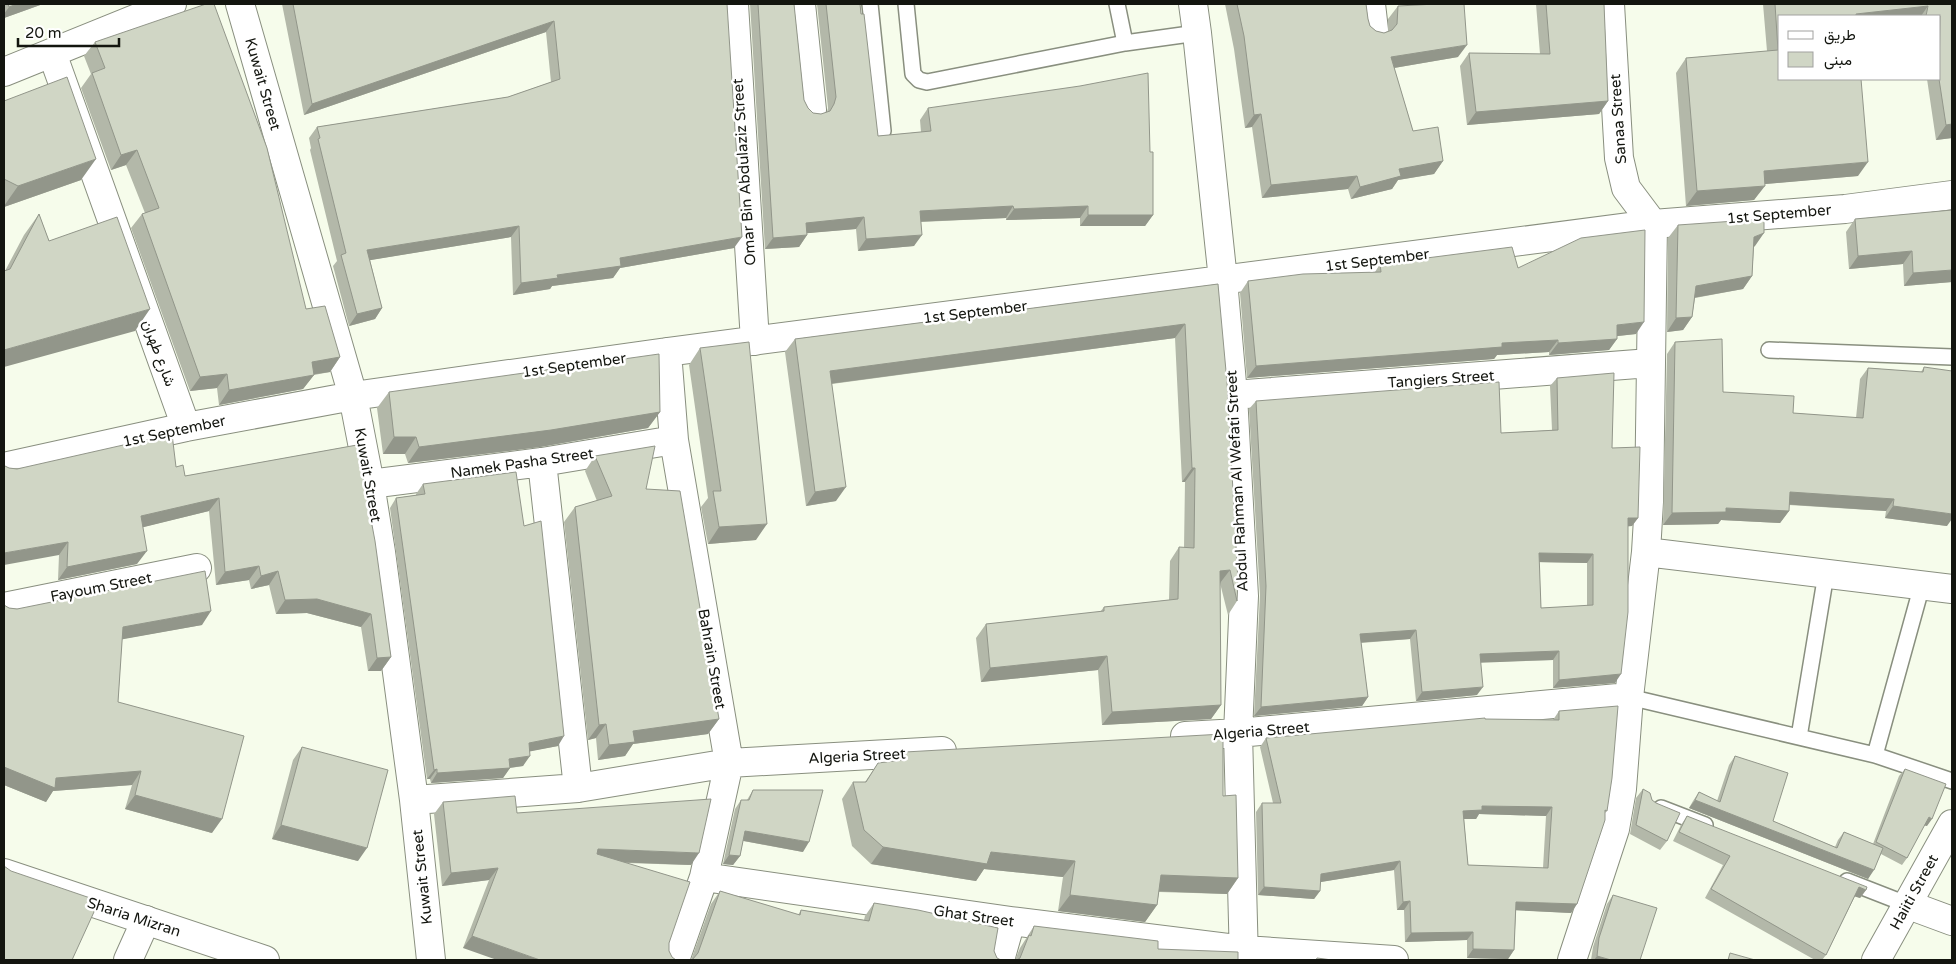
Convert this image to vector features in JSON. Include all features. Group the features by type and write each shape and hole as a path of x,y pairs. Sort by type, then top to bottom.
{"street":[{"name":"Kuwait Street","path":"240,4 353,396 370,484 414,800 431,960"},
{"name":"Omar Bin Abdulaziz Street","path":"734,4 755,341"},
{"path":"801,4 812,110"},
{"name":"Abdul Rahman Al Wefati Street","path":"1193,4 1198,33 1233,395 1244,596 1238,733 1244,955"},
{"name":"Sanaa Street","path":"1610,4 1618,158 1626,188 1653,224"},
{"path":"4,72 159,6"},
{"name":"شارع طهران","path":"52,53 186,427"},
{"name":"1st September","path":"4,467 186,427 353,396 667,352 1653,224 1845,209 1952,195"},
{"path":"1572,960 1615,829 1622,788 1629,697 1646,552 1649,502 1653,224"},
{"name":"Bahrain Street","path":"667,352 674,440 730,763 704,877 675,960"},
{"name":"Tangiers Street","path":"1233,395 1650,363"},
{"name":"Namek Pasha Street","path":"370,484 542,462 674,440"},
{"path":"542,462 578,788"},
{"path":"1646,552 1952,589"},
{"name":"Fayoum Street","path":"4,607 197,568"},
{"name":"Algeria Street","path":"1158,738 1238,733 1629,697"},
{"name":"Algeria Street","path":"414,800 578,788 730,763 969,749"},
{"name":"Haiiti Street","path":"1876,960 1952,824"},
{"name":"Sharia Mizran","path":"4,873 265,960"},
{"name":"Ghat Street","path":"704,877 1244,955 1394,960"},
{"path":"1906,904 1952,921"},
{"path":"128,960 146,920"},
{"path":"1000,960 1011,921"}],"lane":[{"path":"870,4 883,131"},
{"path":"906,4 913,74 919,80 928,82 1125,43 1198,33"},
{"path":"1116,4 1125,43"},
{"path":"1769,350 1952,357"},
{"path":"1799,737 1826,574"},
{"path":"1952,584 1952,589"},
{"path":"1876,754 1922,585"},
{"path":"1629,697 1876,754 1952,782"},
{"path":"1653,804 1716,829"},
{"path":"1834,876 1906,904"}],"building":[{"path":"206,4 214,4 267,148 306,309 325,306 340,357 312,362 314,375 229,390 227,374 200,377 142,214 159,208 137,150 121,155 92,73 105,68 95,42"},
{"path":"293,4 727,4 742,237 620,258 621,266 557,275 558,278 521,283 519,226 367,250 382,308 357,314 341,255 346,253 318,139 320,138 317,127 508,97 560,79 554,21 312,104"},
{"path":"758,4 794,4 804,100 813,113 821,114 830,111 836,97 826,4 860,4 861,14 864,14 878,136 931,131 928,108 1080,86 1148,73 1150,152 1153,152 1153,215 1088,215 1088,206 1014,209 1013,206 920,211 922,235 866,239 864,217 806,223 807,235 773,238"},
{"path":"1237,4 1366,4 1370,26 1376,31 1384,33 1392,30 1397,24 1398,6 1464,4 1467,45 1391,57 1413,131 1438,127 1443,161 1399,169 1401,176 1360,187 1357,176 1271,185 1261,114 1254,115 1244,36"},
{"path":"1546,4 1604,4 1608,101 1476,112 1469,53 1550,54"},
{"path":"1775,4 1952,4 1952,124 1946,125 1939,80 1941,80 1941,15 1926,15 1928,6 1856,15 1778,15 1778,50"},
{"path":"1778,50 1778,80 1861,80 1868,162 1764,171 1765,186 1697,191 1686,58"},
{"path":"67,77 96,159 18,186 4,179 4,101"},
{"path":"1952,210 1952,270 1913,273 1912,251 1858,256 1855,219"},
{"path":"39,214 49,241 117,217 150,309 4,350 4,271 10,269"},
{"path":"1764,219 1764,233 1754,237 1752,276 1696,286 1692,317 1676,318 1678,225"},
{"path":"1645,230 1644,322 1617,325 1617,339 1558,343 1558,340 1502,343 1502,347 1256,366 1248,281 1303,274 1381,272 1380,264 1512,247 1518,268 1581,238"},
{"path":"1218,284 1227,382 1238,582 1237,601 1230,570 1220,571 1221,705 1112,712 1107,656 990,668 986,624 1104,611 1104,607 1178,599 1179,547 1194,548 1195,468 1192,468 1185,324 830,371 846,487 815,492 795,339"},
{"path":"1722,339 1723,392 1794,396 1793,413 1863,418 1868,368 1923,372 1924,367 1952,371 1952,514 1893,506 1894,499 1790,492 1789,511 1726,508 1726,512 1672,513 1675,342"},
{"path":"749,342 767,524 719,527 713,491 721,491 700,348"},
{"path":"659,354 660,412 551,430 419,447 416,437 394,437 389,392"},
{"path":"1614,373 1612,448 1640,447 1638,518 1628,518 1628,612 1621,674 1559,680 1559,651 1480,654 1483,687 1422,692 1416,630 1360,634 1368,697 1261,707 1266,586 1256,401 1499,382 1501,433 1558,430 1557,378","holes":["1539,553 1593,554 1593,605 1541,608"]},
{"path":"172,434 176,467 183,465 185,476 357,445 375,541 391,657 377,658 371,614 317,599 285,600 278,571 261,576 259,566 225,572 219,498 141,516 147,551 67,567 68,542 4,553 4,466 17,469"},
{"path":"655,446 646,489 680,491 719,719 633,731 635,742 609,745 606,724 599,725 575,507 612,496 595,456"},
{"path":"516,472 524,526 541,521 564,736 529,743 530,756 509,759 510,768 437,773 437,769 434,770 396,498 425,494 423,484"},
{"path":"205,571 211,611 123,627 118,702 244,736 222,819 135,795 141,771 56,778 55,788 4,767 4,605 17,609"},
{"path":"1618,706 1612,778 1607,811 1605,810 1605,820 1577,904 1516,902 1514,950 1473,949 1473,932 1411,933 1410,901 1403,902 1400,861 1321,874 1320,891 1264,887 1262,803 1281,803 1266,738 1485,718 1559,720 1559,711","holes":["1482,806 1552,807 1548,868 1468,865 1463,811 1482,810"]},
{"path":"1223,734 1223,796 1236,795 1238,878 1161,875 1157,905 1070,895 1075,861 991,852 987,864 883,847 864,830 853,782 866,782 878,763 903,760 905,752"},
{"path":"302,747 388,770 367,848 281,825"},
{"path":"1735,756 1788,773 1773,821 1837,848 1844,832 1883,848 1874,870 1695,800 1699,792 1720,802"},
{"path":"1905,769 1946,784 1932,819 1929,817 1907,858 1876,842"},
{"path":"1643,789 1650,793 1652,800 1656,803 1680,813 1667,841 1636,825"},
{"path":"753,790 823,790 809,842 745,831 740,856 729,855 741,800 749,800"},
{"path":"515,796 517,813 711,799 699,853 598,849 597,854 690,882 669,943 669,951 676,960 540,960 472,936 498,868 451,873 443,802"},
{"path":"1687,816 1867,887 1866,890 1859,887 1826,955 1711,889 1730,856 1679,832"},
{"path":"4,866 11,871 99,901 72,960 4,960"},
{"path":"720,891 800,915 801,910 869,921 874,903 918,910 998,928 994,951 997,958 1001,960 692,960 698,953"},
{"path":"1613,895 1657,908 1640,960 1611,960 1597,956 1599,938"},
{"path":"1034,926 1158,941 1158,949 1238,952 1238,960 1017,960 1020,958 1029,935 1031,936"},
{"path":"1730,953 1755,960 1728,960"},
{"path":"1317,958 1332,960 1316,960"}]}
